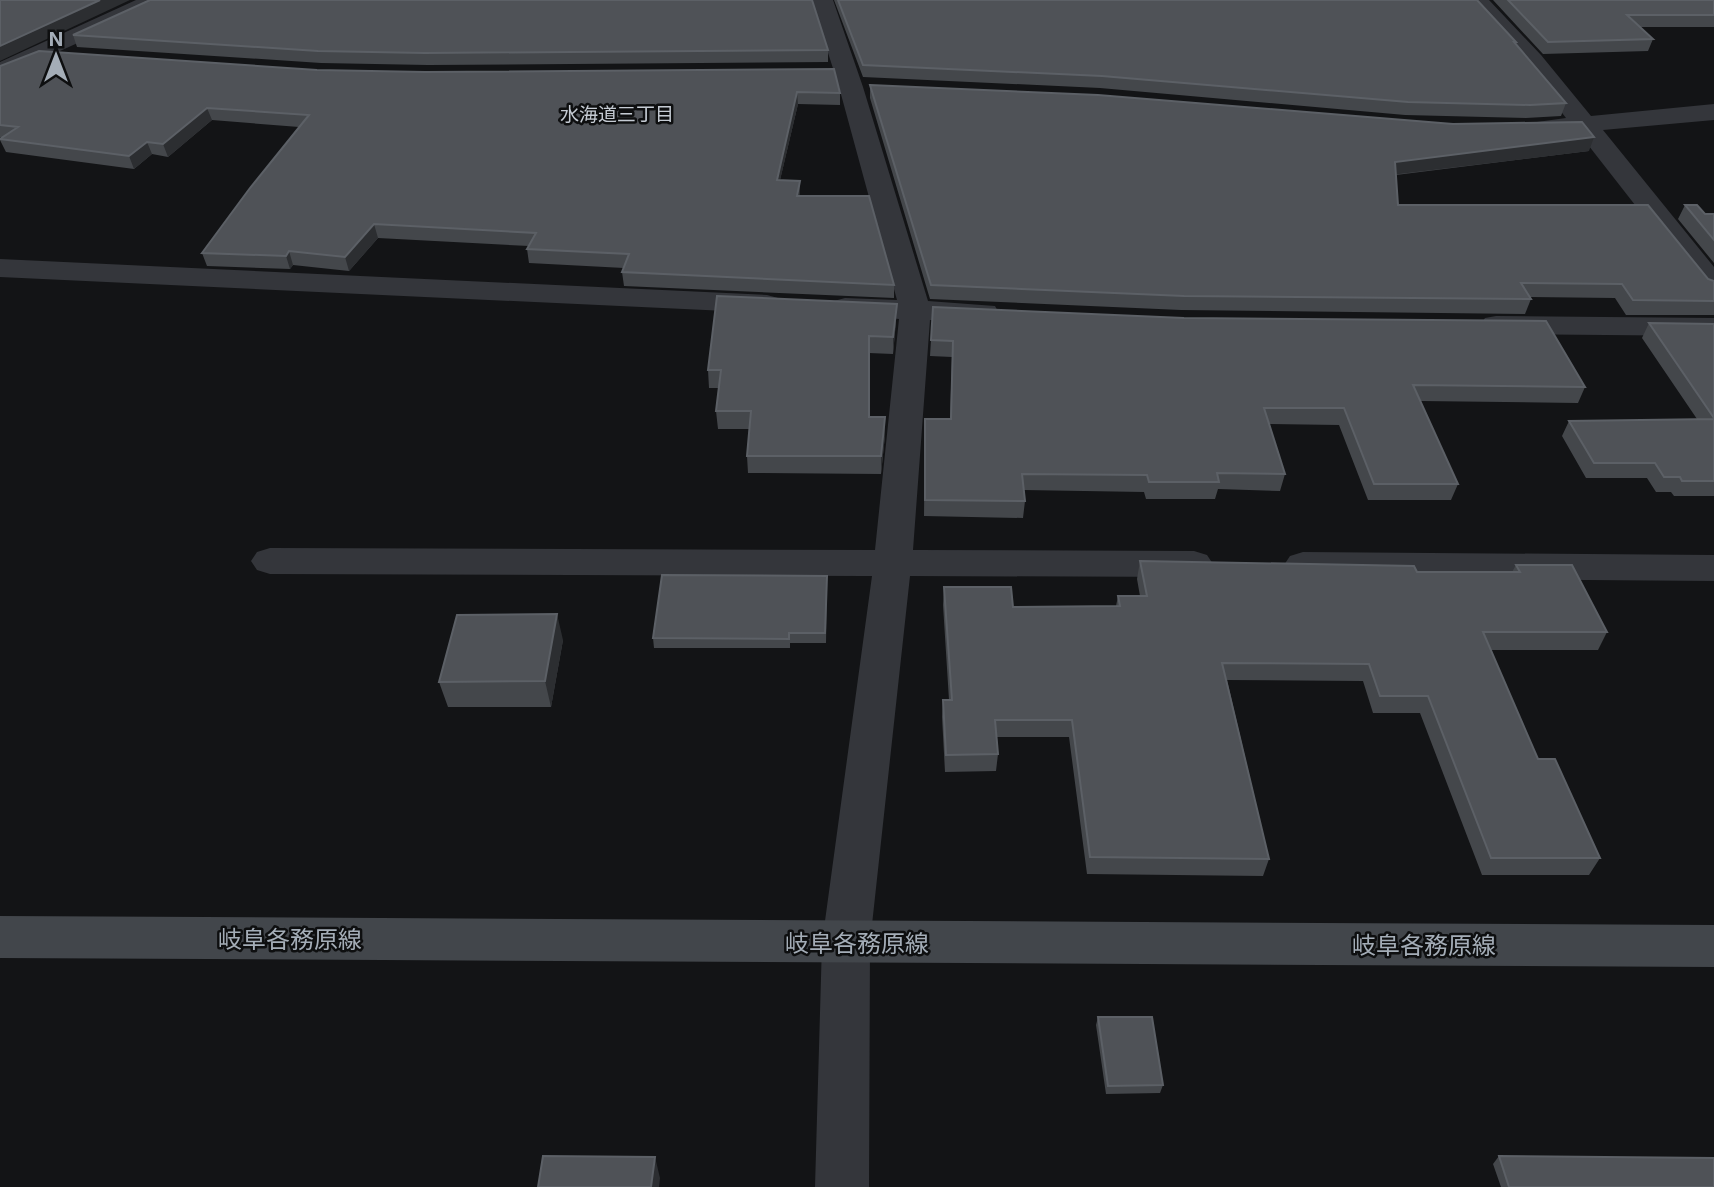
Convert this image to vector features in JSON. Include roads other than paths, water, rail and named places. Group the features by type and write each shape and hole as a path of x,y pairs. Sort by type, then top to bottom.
{"main road":[{"name":"岐阜各務原線","path":"0,937 1714,946"}],"street":[{"path":"0,71 154,0"},
{"path":"822,0 858,83 915,310 893,561 846,943 842,1187"},
{"path":"1477,0 1533,60 1714,286"},
{"path":"46,52 78,57"},
{"path":"817,72 858,83"},
{"path":"1511,130 1714,112"},
{"path":"0,268 1008,314"},
{"path":"1468,325 1714,327"},
{"path":"270,561 1227,564"},
{"path":"1269,564 1714,568"}],"district":[{"name":"水海道三丁目","path":"617,114"}]}
